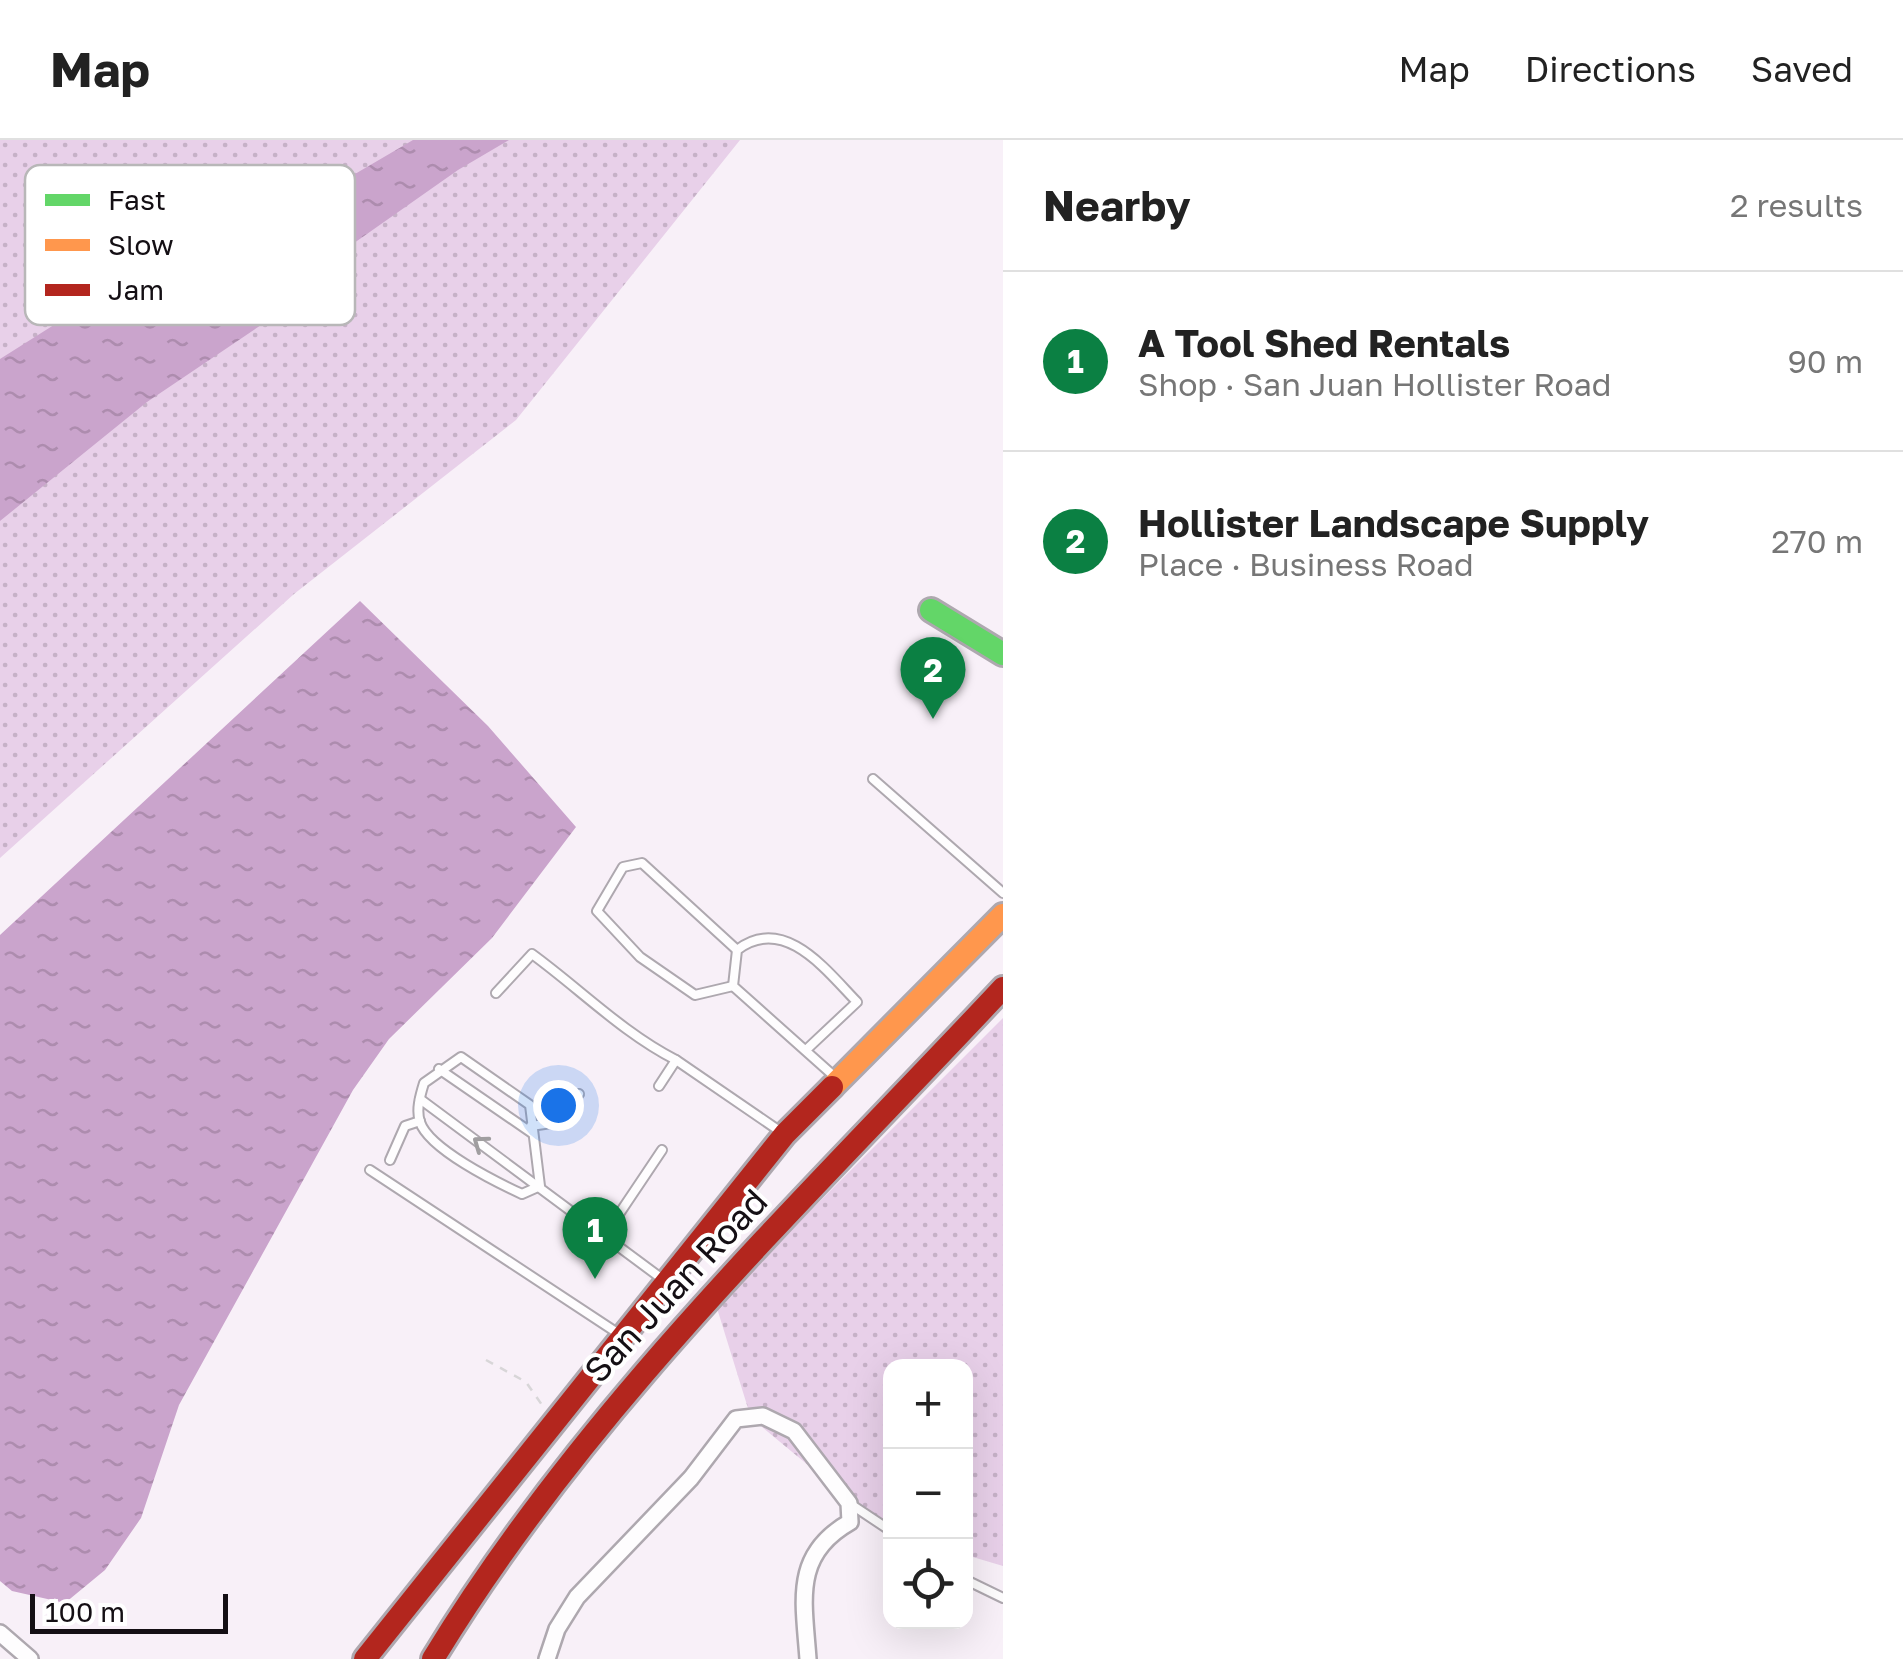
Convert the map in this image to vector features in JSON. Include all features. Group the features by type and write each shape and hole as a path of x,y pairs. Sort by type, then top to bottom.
{"street":[{"path":"931,610 1003,654"},
{"path":"365,1659 785,1134 1003,915"},
{"name":"San Juan Road","path":"433,1659 482,1578 611,1407 1003,988"},
{"path":"547,1659 557,1628 577,1598 691,1478 736,1419 764,1416 788,1426 849,1503 850,1522 825,1536 807,1567 808,1659"},
{"path":"0,1632 27,1658"}],"lane":[{"path":"873,779 1003,894"},
{"path":"732,986 695,995 640,958 597,911 623,868 642,864 737,950"},
{"path":"737,950 762,938 789,940 857,1002 807,1050"},
{"path":"732,986 737,950"},
{"path":"496,992 532,954 601,1005 639,1041 676,1060 785,1134"},
{"path":"732,986 838,1080"},
{"path":"461,1057 530,1104 540,1186 522,1194 433,1142 420,1121 424,1084 461,1057"},
{"path":"658,1086 676,1060"},
{"path":"440,1069 532,1130"},
{"path":"532,1130 558,1122 579,1094"},
{"path":"420,1100 664,1281"},
{"path":"390,1160 405,1126 420,1121"},
{"path":"605,1235 662,1150"},
{"path":"370,1170 622,1336"},
{"path":"849,1503 883,1526"},
{"path":"973,1583 1003,1598"}],"path":[{"path":"486,1360 526,1382 554,1422"}],"shaded area":[{"path":"0,140 740,140 516,420 294,594 0,858"},
{"path":"1003,1018 1003,1566 973,1557 973,1359 883,1359 883,1527 751,1418 716,1305"}],"water":[{"path":"413,140 509,140 458,170 355,242 355,174"},
{"path":"54,325 261,325 147,402 0,521 0,359"},
{"path":"360,601 488,726 576,827 492,938 389,1039 353,1090 179,1405 141,1518 105,1570 65,1603 12,1591 0,1581 0,935"}],"traffic: fast":[{"path":"931,610 1003,654"}],"traffic: slow":[{"path":"832,1087 1003,915"}],"traffic: jam":[{"path":"433,1659 493,1567 628,1392 775,1228 1003,988"},
{"path":"365,1659 785,1134 832,1087"}],"place":[{"name":"Hollister Landscape Supply","path":"933,719"},
{"name":"A Tool Shed Rentals","path":"595,1279"}]}
